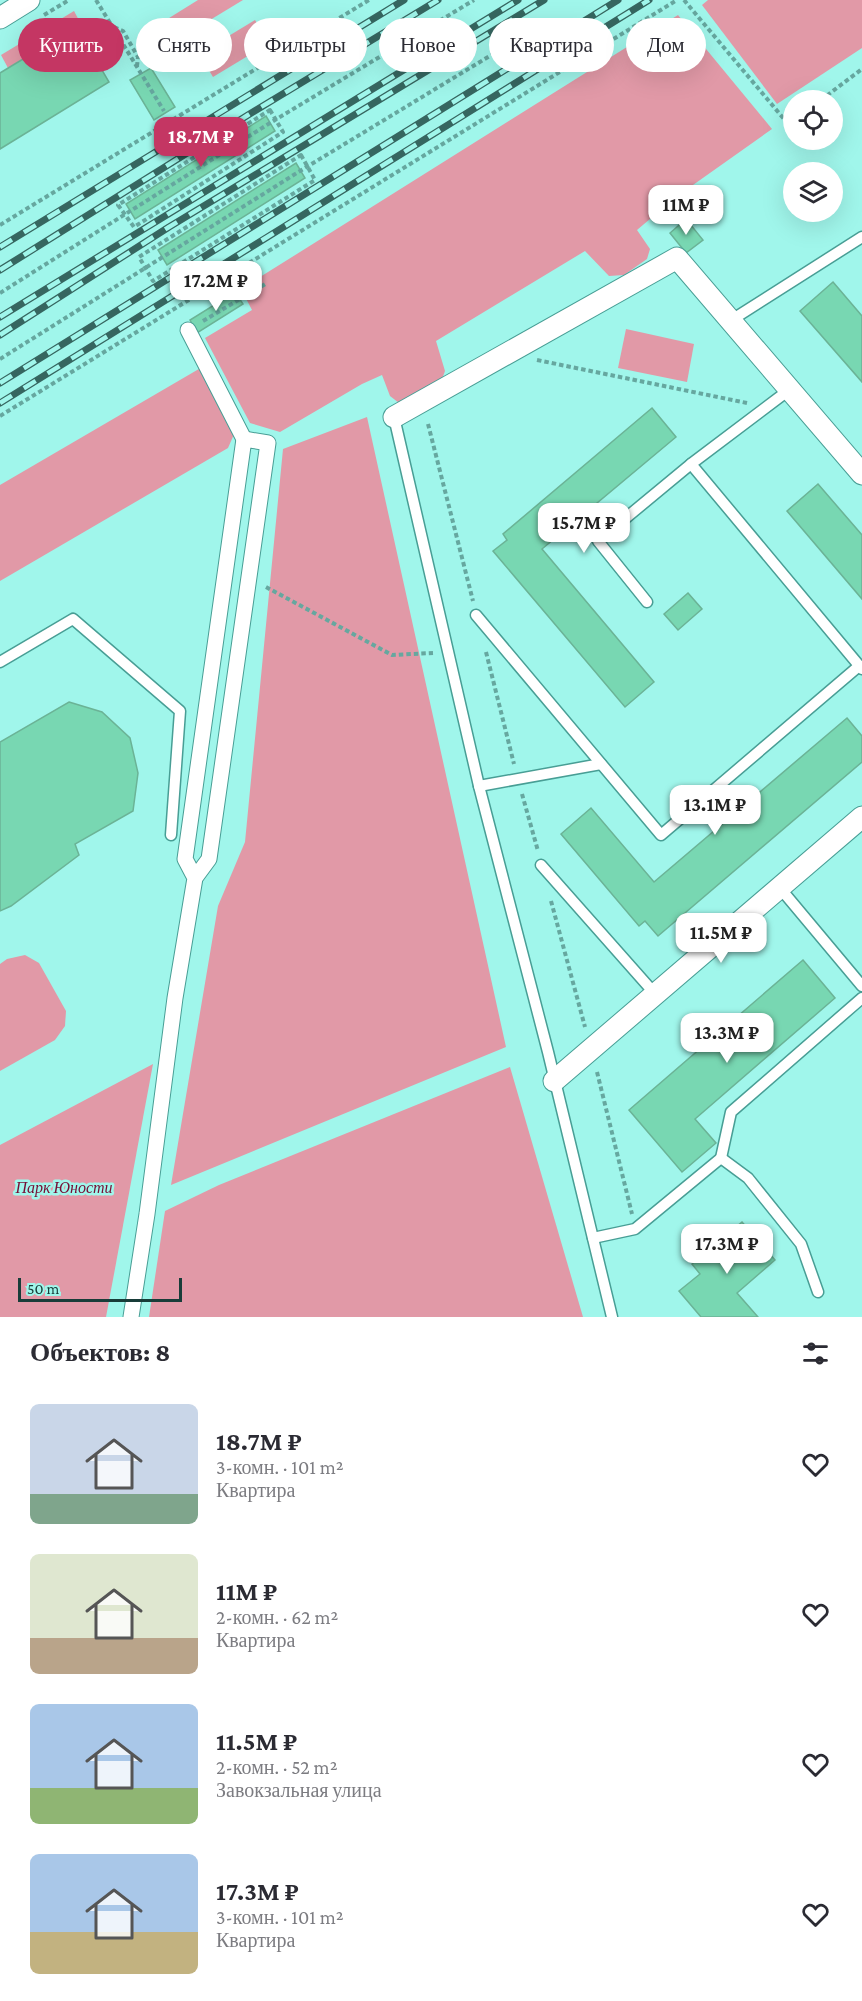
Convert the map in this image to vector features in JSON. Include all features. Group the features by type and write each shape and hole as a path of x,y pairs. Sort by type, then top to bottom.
{"street":[{"path":"0,18 29,0"},
{"path":"394,417 677,258 862,474"},
{"path":"188,330 244,439 185,859 195,878"},
{"path":"131,1317 147,1215 175,998 195,878 209,860 268,443 244,439"},
{"path":"554,1081 862,817"}],"lane":[{"path":"730,321 862,237"},
{"path":"647,602 598,541 691,464 789,390"},
{"path":"394,417 479,786 612,1317"},
{"path":"476,615 661,835 861,667 691,464"},
{"path":"0,662 73,619 180,711 171,835"},
{"path":"479,786 601,764"},
{"path":"541,865 656,995"},
{"path":"780,888 862,986"},
{"path":"593,1238 636,1229 721,1158 731,1112 862,998"},
{"path":"721,1158 748,1178 801,1244 818,1292"}],"path":[{"path":"96,0 164,111"},
{"path":"0,225 369,0"},
{"path":"0,293 276,120 474,0"},
{"path":"0,416 677,0"},
{"path":"684,0 783,118"},
{"path":"0,359 489,56"},
{"path":"834,90 862,69"},
{"path":"270,110 276,120 283,132 134,227 124,216 118,205 270,110"},
{"path":"301,155 307,167 315,180 153,281 139,256 301,155"},
{"path":"202,322 267,283"},
{"path":"507,354 766,407"},
{"path":"428,424 476,615"},
{"path":"250,578 392,655 447,652"},
{"path":"485,648 541,865"},
{"path":"551,899 636,1229"}],"green space":[{"path":"198,0 243,0 213,18 169,18"},
{"path":"708,0 862,0 862,48 798,90 783,90 783,100 777,104 702,5"},
{"path":"74,11 78,18 62,18"},
{"path":"244,27 244,58 232,65 232,34"},
{"path":"18,45 18,62 8,68 1,55"},
{"path":"626,48 626,72 706,72 706,49 772,129 676,197 637,230 650,249 647,259 624,275 609,276 585,251 436,341 445,371 441,382 399,403 390,396 382,375 362,384 280,432 250,423 205,338 252,310 241,289 587,72 614,72 614,55"},
{"path":"210,72 221,72 213,77"},
{"path":"626,329 694,344 687,382 618,368"},
{"path":"204,366 238,425 228,448 0,581 0,485"},
{"path":"367,417 506,1047 171,1185 218,906 245,842 283,449"},
{"path":"25,955 39,963 66,1011 65,1026 55,1040 0,1071 0,964 7,959"},
{"name":"Парк Юности","path":"153,1064 106,1317 0,1317 0,1145"},
{"path":"510,1067 583,1317 149,1317 165,1211 219,1185"}],"building":[{"path":"18,62 18,72 103,72 109,82 0,149 0,73"},
{"path":"144,72 153,72 175,107 154,120 130,80"},
{"path":"266,116 275,131 135,219 126,204"},
{"path":"296,163 305,178 167,265 158,250"},
{"path":"686,219 703,240 686,253 670,233"},
{"path":"833,282 862,316 862,382 800,311"},
{"path":"235,292 243,304 197,333 190,320"},
{"path":"652,408 676,437 542,549 654,682 625,707 493,551 507,540 503,534"},
{"path":"818,484 862,535 862,599 787,511"},
{"path":"688,593 702,609 678,630 664,614"},
{"path":"69,702 102,712 130,738 138,773 133,811 75,844 79,855 11,906 0,911 0,742"},
{"path":"847,718 862,736 862,762 658,936 645,921 639,926 561,834 591,808 654,882"},
{"path":"803,960 835,998 695,1119 716,1143 682,1172 629,1110"},
{"path":"742,1222 775,1260 737,1293 758,1317 701,1317 679,1291 700,1274 692,1264"}],"railway":[{"path":"0,247 404,0"},
{"path":"0,270 248,115 438,0"},
{"path":"0,317 518,0"},
{"path":"0,335 169,227 544,0"},
{"path":"0,383 618,0"},
{"path":"0,403 649,0"}]}
